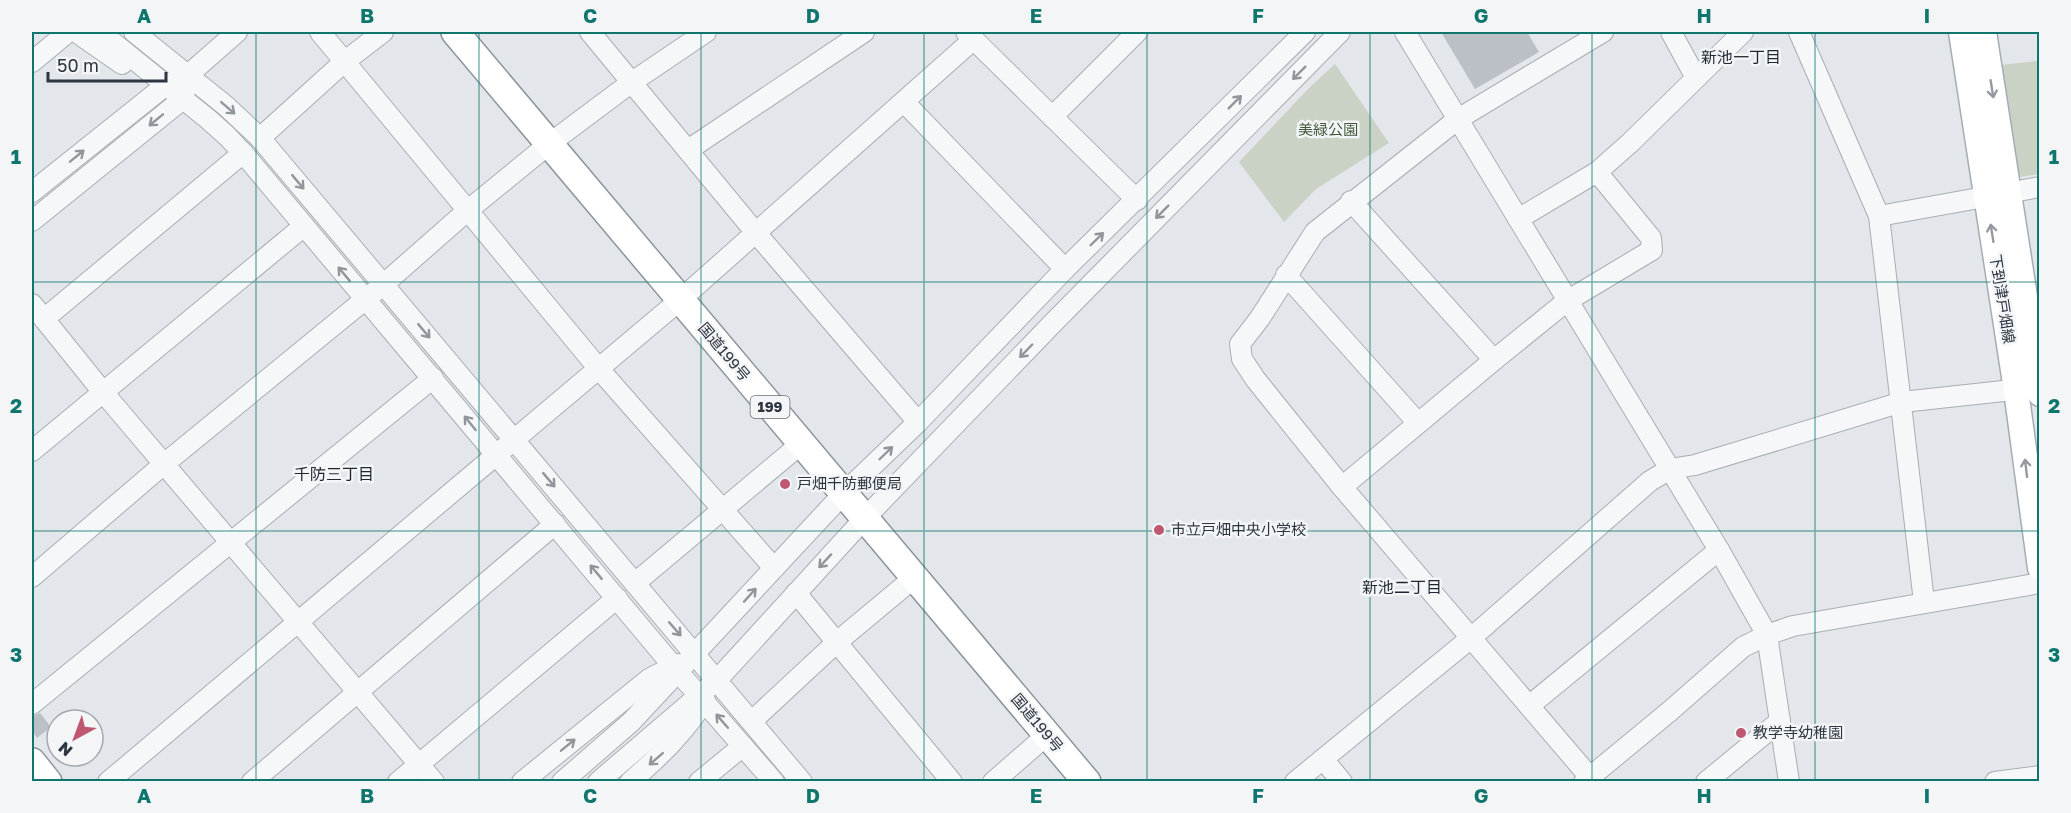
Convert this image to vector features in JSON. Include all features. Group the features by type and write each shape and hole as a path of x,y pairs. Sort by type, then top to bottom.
{"highway":[{"name":"国道199号","path":"454,32 1087,782"},
{"path":"32,762 48,782"}],"main road":[{"name":"下到津戸畑線","path":"1961,32 1997,193 2033,389"},
{"name":"下到津戸畑線","path":"1984,32 1997,193 2032,293 2040,568"}],"street":[{"path":"32,62 68,32"},
{"path":"76,32 121,64 135,60"},
{"path":"100,32 227,136 243,153 676,669 774,782"},
{"path":"134,32 234,113 260,138 802,782"},
{"path":"32,192 166,85 188,75 237,32"},
{"path":"320,32 599,369 774,568"},
{"path":"260,138 344,62 383,32"},
{"path":"590,32 756,233 918,422"},
{"path":"688,150 864,32"},
{"path":"1052,117 1137,32"},
{"path":"562,782 631,722 676,669 696,654 844,493 918,422 1065,269 1305,32"},
{"path":"598,782 701,698 865,518 1051,325 1340,32"},
{"path":"1406,32 1719,550 1767,635 1789,782"},
{"path":"1603,32 1458,119 1351,201 1315,232 1260,318 1240,344 1242,359 1256,380 1342,487 1529,706 1589,780 1743,647 1767,635 1793,626 2040,583"},
{"path":"1671,32 1696,78"},
{"path":"1518,219 1597,172 1630,143 1743,32"},
{"path":"1799,32 1879,216 1924,602"},
{"path":"32,577 164,464 384,284 467,211 549,144 695,35"},
{"path":"108,782 680,300 904,102 970,35 1137,200"},
{"path":"32,221 183,99 188,75"},
{"path":"904,102 1065,269"},
{"path":"243,153 38,311 102,391 434,782"},
{"path":"1342,487 1568,301 1652,250 1651,238 1597,172"},
{"path":"1879,216 2040,187"},
{"path":"1351,201 1494,360"},
{"path":"32,451 304,226"},
{"path":"1286,275 1418,423"},
{"path":"32,704 433,378"},
{"path":"1295,782 1471,638 1650,481 1670,469 1695,465 1902,402 2033,389"},
{"path":"635,583 802,443"},
{"path":"252,782 555,524"},
{"path":"1529,706 1719,550"},
{"path":"752,721 837,642 915,578"},
{"path":"796,593 952,782"},
{"path":"398,782 617,598"},
{"path":"522,782 649,679 676,669"},
{"path":"630,782 663,753 682,732 701,698"},
{"path":"1706,782 1780,721"},
{"path":"993,782 1047,735"},
{"path":"699,782 743,746"},
{"path":"1323,759 1342,782"},
{"path":"1995,782 2040,776"}],"green space":[{"path":"2040,62 2039,174 2020,177 2002,65"},
{"name":"美緑公園","path":"1335,64 1389,143 1316,189 1284,222 1239,162"}],"building":[{"path":"1441,32 1527,32 1539,52 1475,89"},
{"path":"40,713 45,719 45,732 37,738 32,731 32,716"}],"place":[{"name":"戸畑千防郵便局","path":"785,484"},
{"name":"市立戸畑中央小学校","path":"1159,530"},
{"name":"教学寺幼稚園","path":"1741,733"}],"district":[{"name":"新池一丁目","path":"1741,57"},
{"name":"千防三丁目","path":"334,474"},
{"name":"新池二丁目","path":"1402,587"}]}
